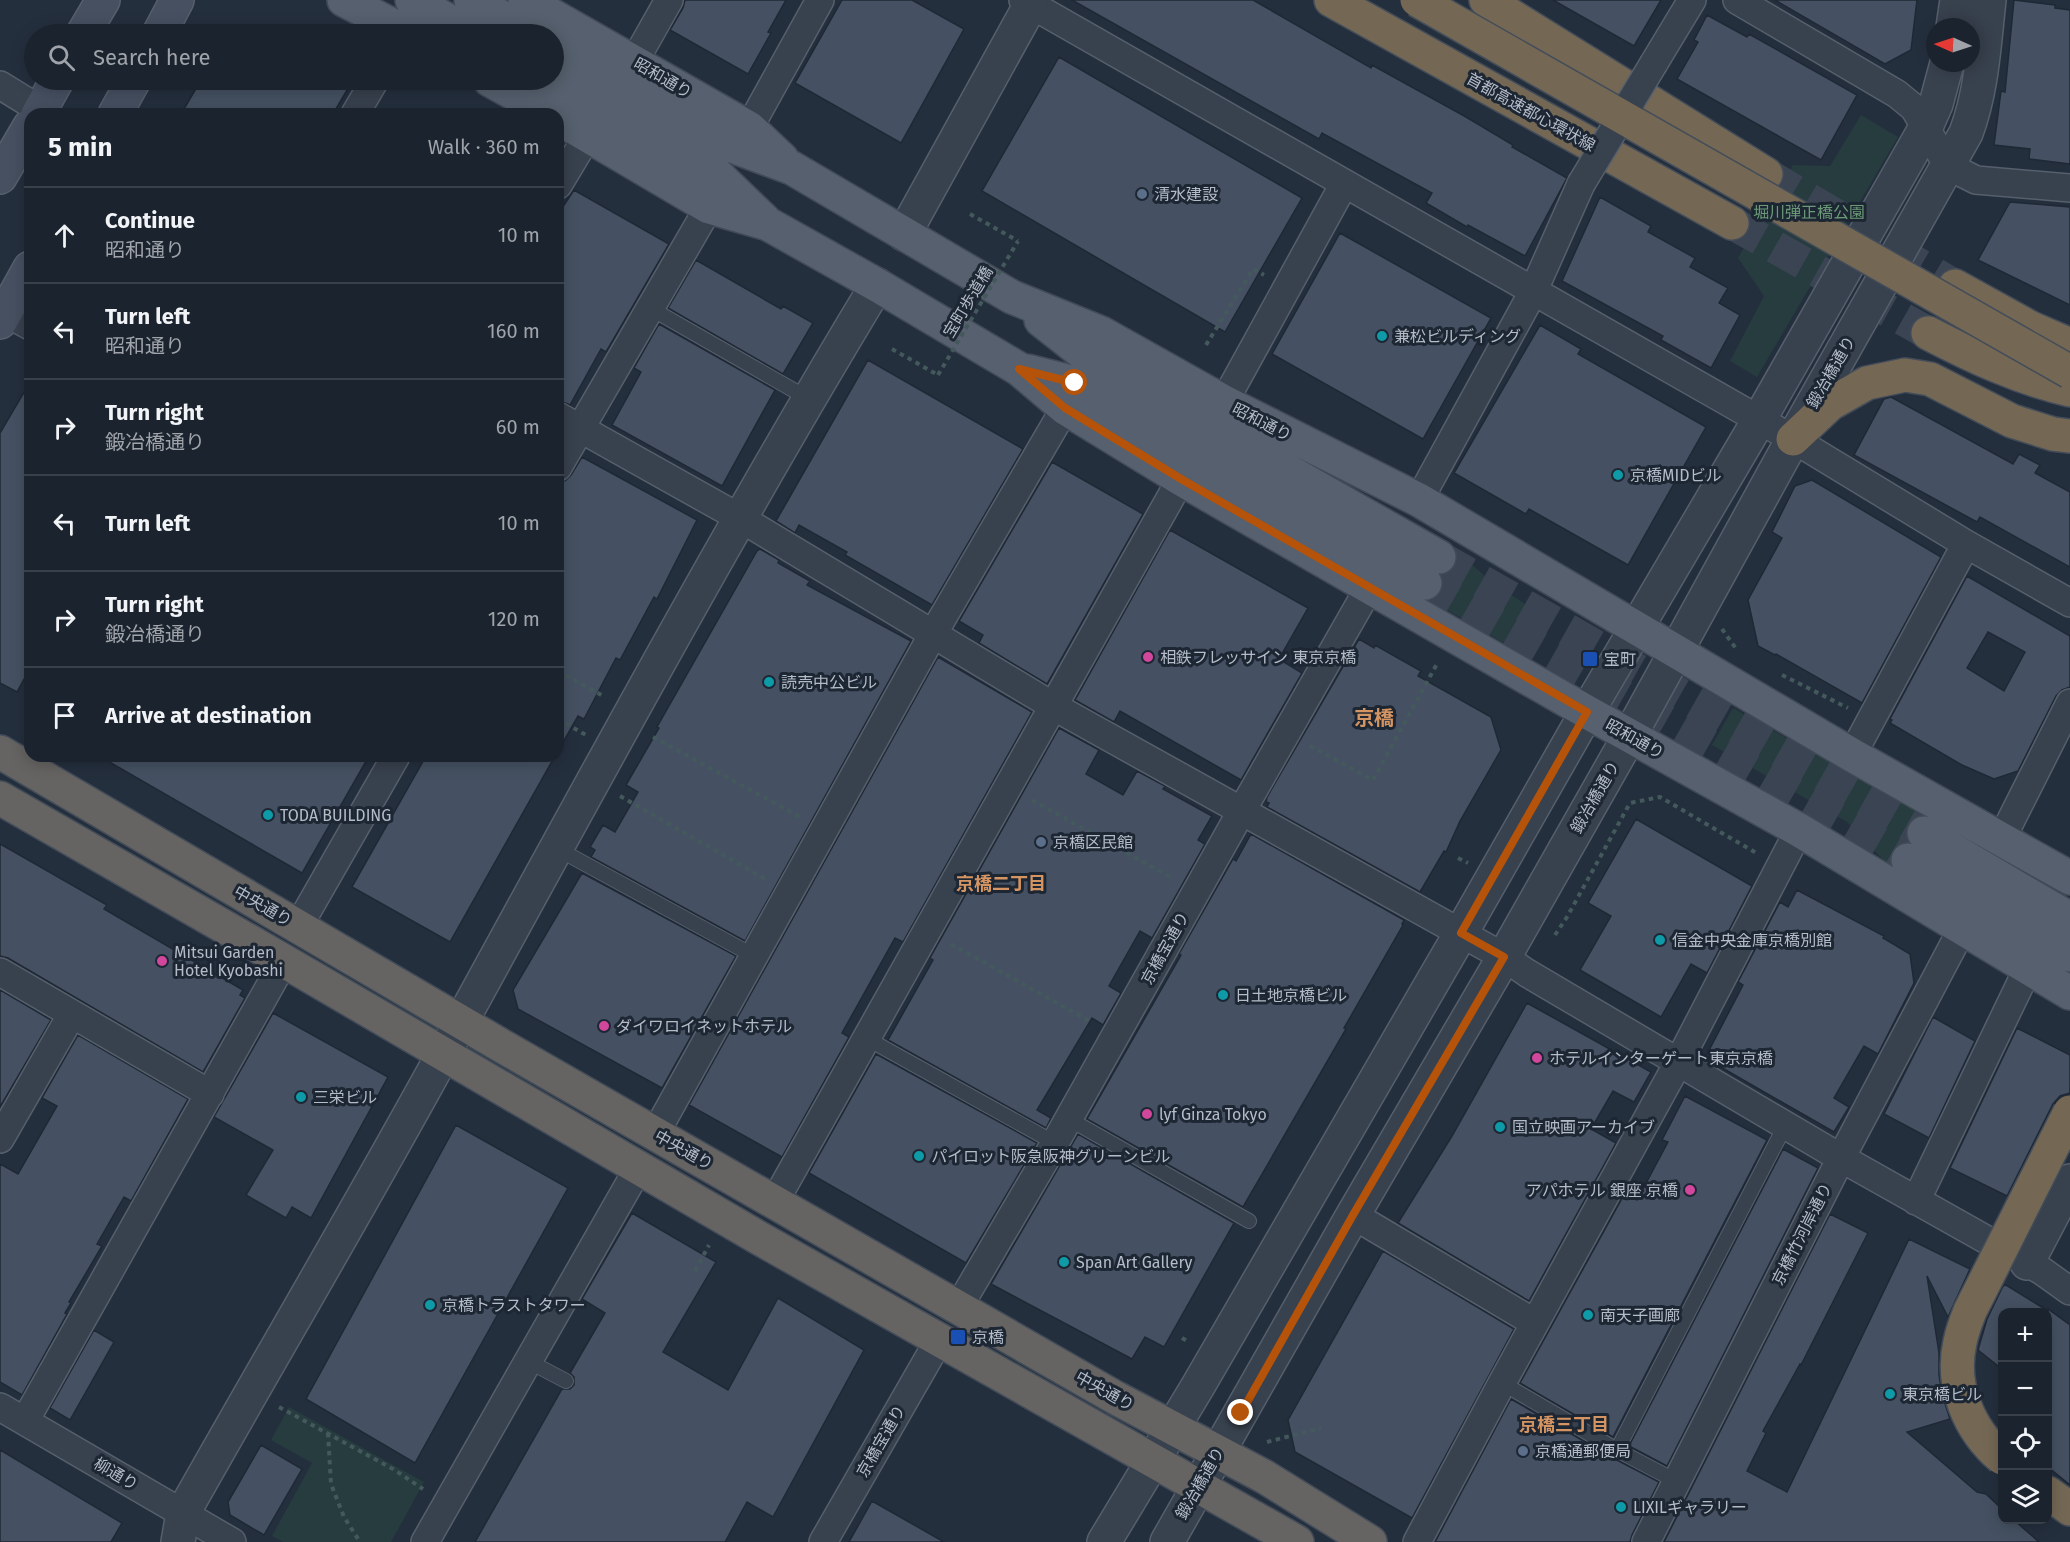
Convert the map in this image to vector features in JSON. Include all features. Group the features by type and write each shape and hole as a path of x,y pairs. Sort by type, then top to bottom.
{"highway":[{"name":"首都高速都心環状線","path":"1331,0 1732,223"},
{"path":"1417,0 2070,372"},
{"path":"1486,0 1766,174"},
{"path":"1955,286 2022,324 2070,345"},
{"path":"1928,333 2008,371 2070,390"},
{"path":"1793,439 1830,404 1867,383 1905,375 1930,379 2012,421 2053,434 2070,436"},
{"name":"中央通り","path":"0,752 655,1134 958,1308 1265,1478 1370,1542"},
{"path":"0,798 759,1238 1297,1542"},
{"path":"1998,1454 1970,1421 1963,1401 1958,1376 1960,1342 1970,1311 2070,1112"},
{"path":"2052,1496 2070,1509"}],"main road":[{"path":"89,24 103,0"},
{"path":"164,24 177,0"},
{"path":"344,0 388,24"},
{"path":"412,0 454,24"},
{"path":"471,0 514,24"},
{"name":"昭和通り","path":"525,0 749,128 792,168"},
{"name":"昭和通り","path":"564,53 724,143 792,168 1012,297 1088,357 1432,570 1075,383 1019,369"},
{"name":"昭和通り","path":"564,87 715,173 768,224"},
{"path":"43,108 52,90"},
{"path":"119,108 129,90"},
{"path":"508,90 540,108"},
{"name":"昭和通り","path":"564,121 709,207 768,224 877,285 1019,369 1065,408 1181,479 1587,712 1799,830 2070,993"},
{"path":"0,177 24,139"},
{"path":"12,320 24,285"},
{"name":"昭和通り","path":"1012,297 1101,333 1224,402 1419,500 2070,879"},
{"path":"2070,919 1916,847 2070,955"}],"street":[{"path":"634,62 669,0"},
{"path":"749,128 820,0"},
{"path":"1419,500 1533,292 1581,184 1692,0"},
{"path":"1737,0 1897,94 1914,108 1948,166 1976,180 2070,188"},
{"path":"1954,18 1957,0"},
{"name":"鍛冶橋通り","path":"1167,1542 1630,735 1793,439 1966,133 1974,112 1980,79 1989,0"},
{"path":"904,234 1029,1 1344,184 1793,439 1966,544 2070,603"},
{"path":"1104,1542 1759,420 1925,129 1936,104 1945,72"},
{"path":"0,85 29,108"},
{"path":"359,108 369,90"},
{"path":"564,175 588,135"},
{"path":"1224,402 1344,184"},
{"path":"564,443 569,423 650,309 709,207"},
{"path":"153,1542 161,1528 180,1528 252,1391 461,1022 740,518 877,285"},
{"path":"655,1134 933,634 1065,408"},
{"path":"569,423 740,518 1053,706 1504,957 1678,1063 2027,1263 2070,1291"},
{"path":"775,1201 1181,479"},
{"path":"1852,754 1966,544"},
{"name":"京橋宝通り","path":"958,1308 1069,1119 1370,588"},
{"path":"2002,838 2070,703"},
{"path":"298,927 393,762"},
{"path":"1417,1542 1678,1063 1799,830"},
{"name":"京橋竹河岸通り","path":"1646,1542 1841,1158 1962,929"},
{"path":"25,1421 284,961"},
{"path":"1916,1201 2028,968"},
{"path":"0,972 210,1094"},
{"path":"4,1122 72,1014"},
{"path":"425,1542 639,1167"},
{"path":"2027,1263 2070,1181"},
{"path":"1353,1215 1535,1323"},
{"name":"京橋宝通り","path":"823,1542 939,1340"},
{"name":"柳通り","path":"0,1407 25,1421 180,1528 232,1542"}],"lane":[{"path":"650,309 809,399"},
{"path":"556,848 754,956"},
{"path":"867,1038 1055,1143"},
{"path":"1069,1119 1249,1221"},
{"path":"1617,1450 1786,1124"},
{"path":"528,1361 566,1382"},
{"path":"1502,1383 1617,1450 1676,1481"}],"path":[{"name":"宝町歩道橋","path":"892,349 938,375 1018,241 970,214"},
{"path":"1206,345 1253,269 1266,276 1261,286"},
{"path":"1718,623 1740,654"},
{"path":"1286,734 1373,780 1453,635"},
{"path":"1780,674 1850,710"},
{"path":"564,675 629,717 824,830"},
{"path":"593,781 789,893"},
{"path":"1008,787 1197,891"},
{"path":"1548,944 1567,917 1630,803 1660,797 1767,860"},
{"path":"926,931 1116,1036"},
{"path":"695,1271 711,1241"},
{"path":"252,1391 393,1469 445,1506"},
{"path":"1264,1442 1321,1428"},
{"path":"328,1433 331,1484 345,1517 360,1542"}],"green space":[{"name":"堀川弾正橋公園","path":"1861,115 1898,137 1757,377 1730,361 1764,296 1738,258 1793,165 1830,166"},
{"path":"1451,545 1490,581 1542,615 1520,652 1423,596"},
{"path":"1733,708 1927,817 1894,871 1847,822 1712,745"},
{"path":"289,1407 424,1482 391,1542 283,1542 272,1536 312,1463 271,1440"}],"building":[{"path":"685,0 786,0 748,74 670,30"},
{"path":"842,0 912,0 964,29 901,143 795,83"},
{"path":"1072,0 1253,0 1371,68 1372,65 1466,117 1513,145 1512,147 1567,178 1525,256 1468,225 1467,227 1426,203 1432,193 1322,133 1319,139"},
{"path":"1553,0 1661,0 1634,46"},
{"path":"1775,0 1917,0 1911,50 1885,64"},
{"path":"2014,0 2055,5 2055,8 2070,10 2070,164 2029,159 2030,149 1994,145 2001,91 2005,92"},
{"path":"1707,15 1747,37 1749,34 1857,95 1821,160 1677,79 1698,42 1694,40"},
{"name":"清水建設","path":"1059,57 1302,198 1225,332 982,191"},
{"path":"195,90 347,90 337,108 185,108"},
{"path":"574,190 669,244 606,352 601,349 570,405 564,402 564,205"},
{"path":"1600,197 1651,226 1648,232 1695,258 1690,267 1728,288 1719,303 1740,315 1711,368 1661,340 1663,336 1562,281"},
{"path":"2010,202 2070,207 2070,305 1978,260"},
{"name":"兼松ビルディング","path":"1340,233 1491,318 1423,439 1272,354"},
{"path":"696,260 781,309 783,306 813,323 783,374 668,308"},
{"path":"659,324 775,390 722,486 612,425 641,372 634,368"},
{"name":"京橋MIDビル","path":"1540,325 1581,349 1578,354 1706,427 1628,565 1529,509 1526,514 1454,473"},
{"path":"868,360 1023,449 932,605 845,555 847,552 799,525 795,533 776,521"},
{"path":"24,392 24,679 17,692 0,683 0,433"},
{"path":"1891,397 2013,464 2019,454 2040,465 2035,473 2070,492 2070,567 1980,517 1977,522 1854,455 1884,399"},
{"path":"582,457 697,520 657,599 654,597 620,660 616,658 584,719 578,716 564,740 564,481 571,475"},
{"path":"1052,462 1143,514 1047,684 979,643 983,635 959,621"},
{"path":"1812,480 1941,557 1862,703 1758,646 1748,600 1782,538 1772,532 1795,486"},
{"path":"1170,530 1308,608 1279,659 1302,673 1241,780 1120,711 1114,722 1075,700"},
{"path":"760,549 779,560 778,563 810,581 807,585 911,641 745,941 591,857 595,850 590,847 603,825 615,832 638,792 626,785"},
{"path":"1967,576 2070,636 2070,687 2062,690 2056,696 2018,771 1994,779 1962,765 1890,723 1892,720 1890,719","holes":["1988,632 2025,652 2004,691 1967,668"]},
{"path":"1359,639 1374,648 1375,645 1421,671 1418,676 1491,717 1501,750 1460,821 1446,852 1444,851 1420,892 1267,807 1269,803 1266,802 1267,797"},
{"path":"938,657 1032,712 903,942 895,938 842,1033 849,1037 782,1157 689,1105"},
{"path":"1059,728 1099,750 1086,774 1123,795 1137,771 1165,786 1163,789 1212,816 1198,840 1205,844 1152,938 1140,931 1109,986 1121,993 1103,1025 1092,1018 1037,1110 1051,1118 1046,1128 888,1040 933,960 930,958"},
{"name":"TODA BUILDING","path":"109,762 366,762 302,873"},
{"path":"423,762 552,762 450,942 352,887"},
{"name":"信金中央金庫京橋別館","path":"1636,819 1752,886 1707,973 1691,964 1661,1017 1580,970 1611,916 1588,903"},
{"path":"1251,834 1404,920 1344,1028 1346,1029 1243,1207 1087,1119 1233,859 1236,861"},
{"path":"0,844 107,905 104,909 243,990 240,995 245,998 203,1072 8,958 0,956"},
{"path":"582,873 736,956 662,1088 518,1009 513,990"},
{"path":"1797,890 1884,936 1883,938 1910,954 1914,983 1878,1054 1864,1046 1834,1098 1849,1107 1834,1132 1705,1058 1743,985 1738,982 1780,902 1788,907"},
{"path":"0,990 51,1020 0,1107"},
{"path":"1527,1003 1651,1072 1634,1102 1613,1091 1591,1129 1616,1143 1529,1301 1398,1223 1452,1136"},
{"name":"三栄ビル","path":"273,1013 388,1077 311,1218 292,1207 286,1218 246,1195 273,1150 214,1117"},
{"path":"1933,1017 1975,1041 1929,1138 1884,1114"},
{"path":"2017,1028 2070,1055 2070,1093 2060,1096 2053,1104 2007,1196 1950,1168"},
{"path":"78,1035 188,1099 131,1201 124,1197 97,1244 102,1246 69,1302 71,1303 65,1313 67,1314 22,1395 0,1382 0,1164 18,1174 57,1106 42,1098"},
{"name":"パイロット阪急阪神グリーンビル","path":"876,1054 1037,1143 966,1263 809,1173"},
{"path":"1685,1096 1767,1140 1613,1437 1520,1383 1625,1193 1637,1200 1668,1142 1662,1140"},
{"name":"京橋トラストタワー","path":"456,1125 568,1188 415,1463 306,1399"},
{"path":"1078,1134 1234,1223 1164,1347 1145,1337 1132,1359 991,1284"},
{"path":"1783,1149 1818,1168 1667,1466 1629,1446"},
{"path":"632,1213 716,1262 663,1352 728,1390 778,1298 864,1350 773,1517 747,1502 725,1542 475,1542 562,1389 570,1389 574,1385 574,1377 570,1373 605,1313 582,1299"},
{"path":"1830,1214 1868,1233 1801,1365 1763,1431 1766,1433 1747,1471 1787,1492 1909,1239 1970,1269 1948,1317 1927,1276 1939,1353 1942,1394 1950,1419 1907,1432 1977,1492 1986,1494 1998,1505 1998,1524 2019,1524 2039,1542 1664,1542"},
{"path":"1383,1251 1514,1329 1412,1518 1295,1452 1288,1420"},
{"path":"2006,1285 2043,1308 1998,1308 1998,1366 1978,1350 1987,1319 2003,1286"},
{"path":"2052,1312 2070,1325 2070,1485 2052,1470"},
{"path":"94,1330 114,1342 70,1420 50,1408"},
{"path":"1511,1399 1659,1482 1630,1542 1435,1542"},
{"path":"261,1445 302,1469 264,1535 230,1515 228,1502"},
{"path":"0,1450 122,1523 111,1542 0,1542"},
{"path":"872,1501 944,1542 849,1542"}],"tunnel":[{"path":"1766,174 1955,286"},
{"path":"1732,223 1928,333"},
{"path":"1439,557 1924,833"},
{"path":"1425,583 1908,860"}],"place":[{"name":"清水建設","path":"1142,194"},
{"name":"兼松ビルディング","path":"1382,336"},
{"name":"京橋MIDビル","path":"1618,475"},
{"name":"相鉄フレッサイン 東京京橋","path":"1148,657"},
{"name":"宝町","path":"1590,659"},
{"name":"読売中公ビル","path":"769,682"},
{"name":"TODA BUILDING","path":"268,815"},
{"name":"京橋区民館","path":"1041,842"},
{"name":"信金中央金庫京橋別館","path":"1660,940"},
{"name":"Mitsui Garden Hotel Kyobashi","path":"162,961"},
{"name":"日土地京橋ビル","path":"1223,995"},
{"name":"ダイワロイネットホテル","path":"604,1026"},
{"name":"ホテルインターゲート東京京橋","path":"1537,1058"},
{"name":"三栄ビル","path":"301,1097"},
{"name":"lyf Ginza Tokyo","path":"1147,1114"},
{"name":"国立映画アーカイブ","path":"1500,1127"},
{"name":"パイロット阪急阪神グリーンビル","path":"919,1156"},
{"name":"アパホテル 銀座 京橋","path":"1690,1190"},
{"name":"Span Art Gallery","path":"1064,1262"},
{"name":"京橋トラストタワー","path":"430,1305"},
{"name":"南天子画廊","path":"1588,1315"},
{"name":"京橋","path":"958,1337"},
{"name":"東京橋ビル","path":"1890,1394"},
{"name":"京橋通郵便局","path":"1523,1451"},
{"name":"LIXILギャラリー","path":"1621,1507"}],"district":[{"name":"京橋","path":"1374,718"},
{"name":"京橋二丁目","path":"1001,884"},
{"name":"京橋三丁目","path":"1564,1425"}],"route":[{"path":"1075,383 1019,369 1065,408 1181,479 1587,712 1461,933 1504,957 1353,1215 1241,1413"}]}
